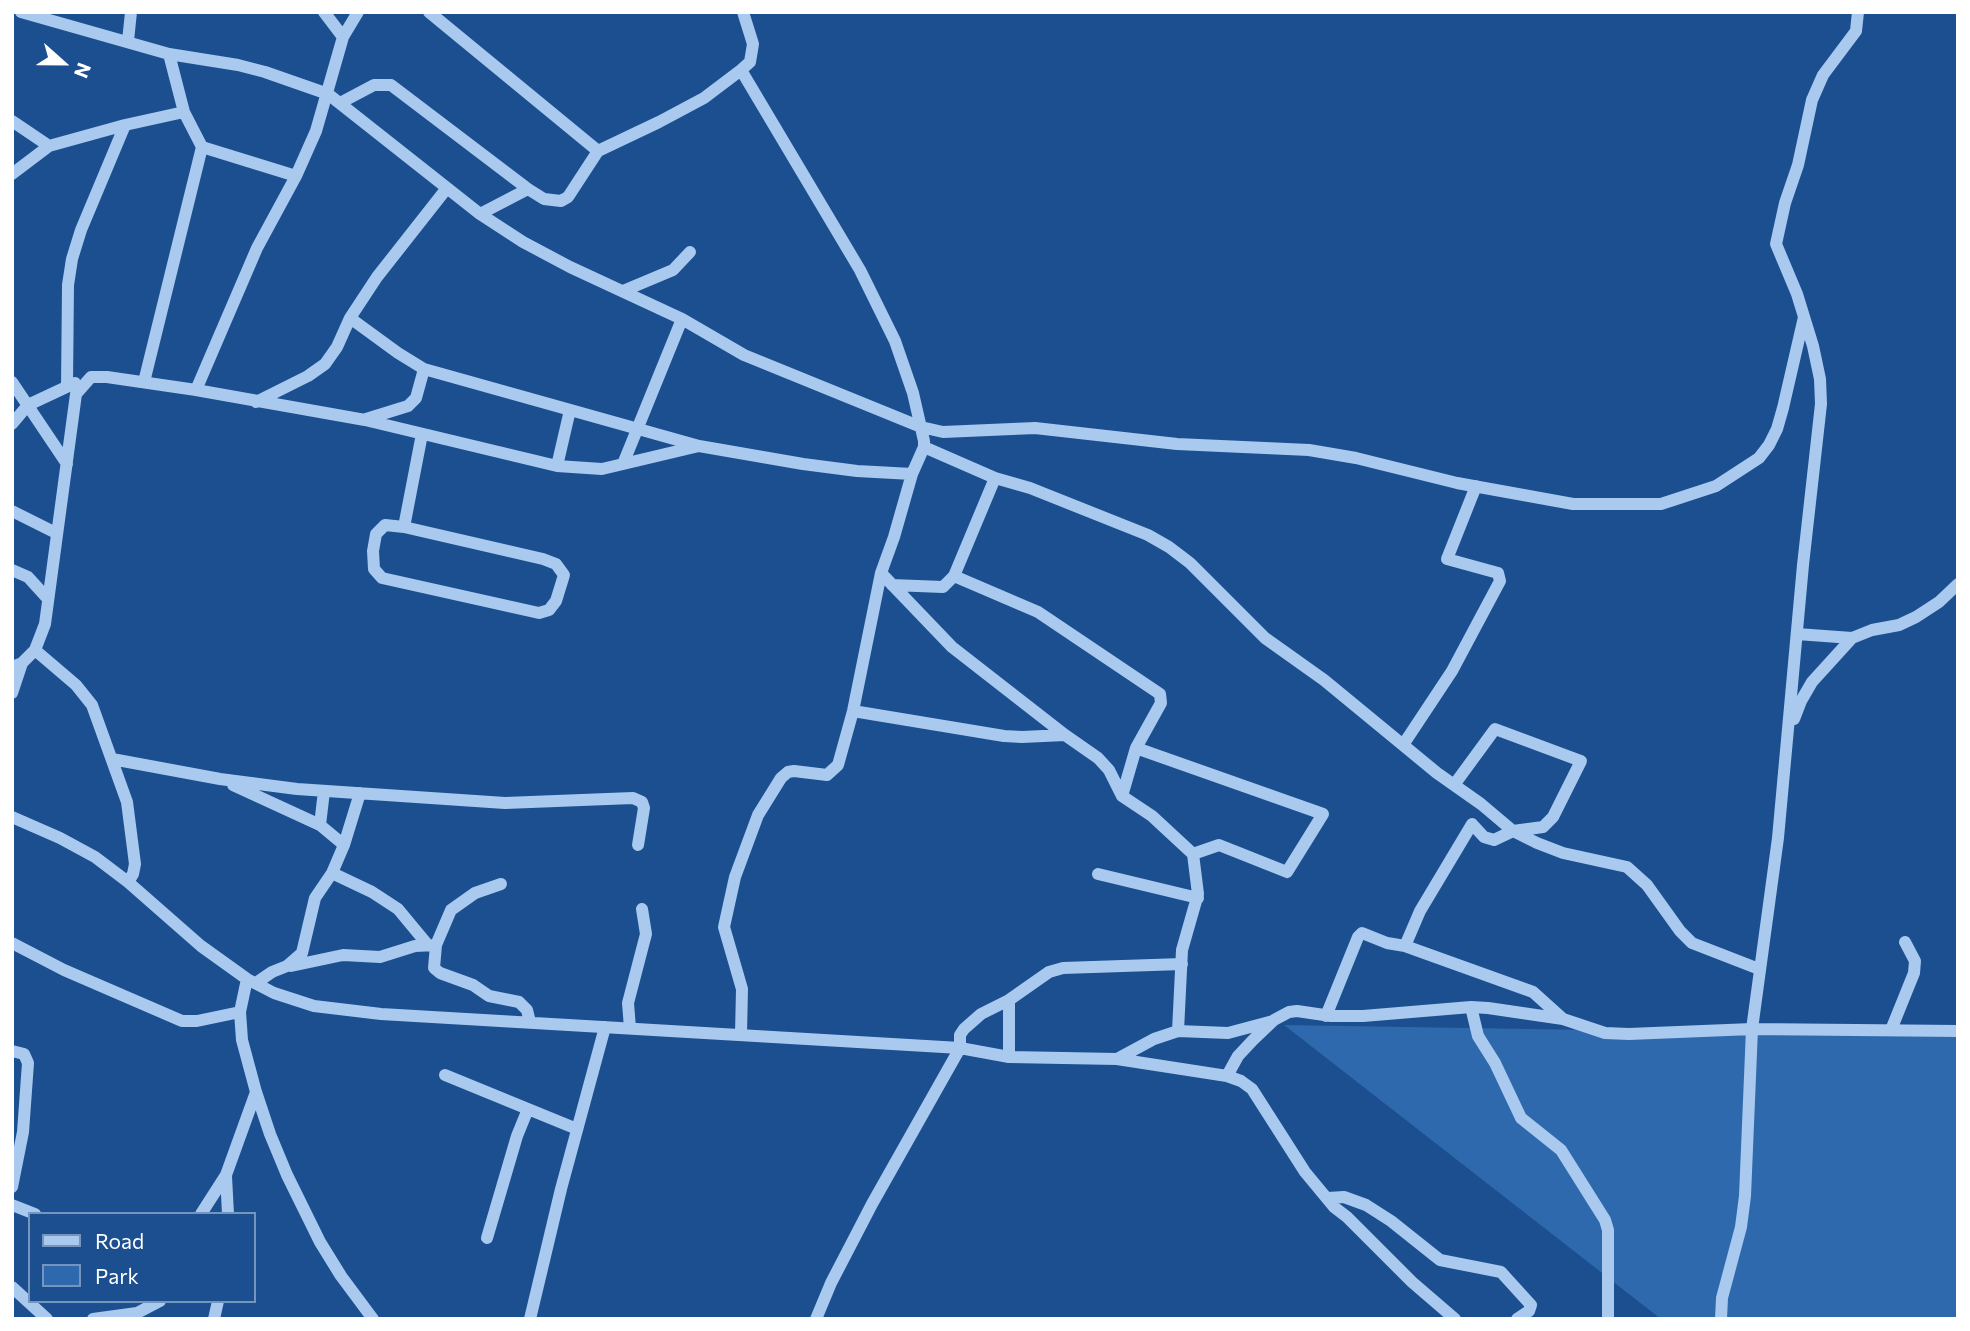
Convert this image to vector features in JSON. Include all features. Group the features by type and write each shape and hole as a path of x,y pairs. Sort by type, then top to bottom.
{"street":[{"path":"21,12 169,54 239,65 328,94 480,214 523,242 682,319 744,355 921,427 957,432 1035,428 1177,444 1309,450 1476,486 1583,505 1661,504 1716,486 1759,458 1769,445 1783,408 1804,317"},
{"path":"128,41 131,12"},
{"path":"324,12 344,37"},
{"path":"196,390 257,248 296,176 328,94 344,37 358,12"},
{"path":"429,12 598,151"},
{"path":"340,103 374,85 391,85 528,189 553,201 561,201 568,197 598,151 704,98 750,62 753,44 743,12"},
{"path":"1721,1319 1722,1298 1741,1227 1745,1196 1752,1029 1778,838 1821,404 1817,362 1794,285 1778,251 1777,237 1798,165 1812,100 1823,75 1856,31 1858,12"},
{"path":"144,382 202,146 184,112 169,54"},
{"path":"741,70 866,282 895,341 913,393 924,447 912,474 881,573 841,758 832,773 821,776 788,772 769,793 758,815 736,877 724,927 726,942 740,975 741,1034"},
{"path":"12,174 49,146 184,112"},
{"path":"12,121 49,146"},
{"path":"67,385 68,285 72,259 81,230 125,125"},
{"path":"202,146 296,176"},
{"path":"256,402 308,376 324,364 337,347 350,318 377,277 447,188"},
{"path":"480,214 528,189"},
{"path":"623,291 673,270 690,252"},
{"path":"350,318 425,369 699,446 803,464 912,474"},
{"path":"623,464 682,319"},
{"path":"365,420 408,406 416,398 425,369"},
{"path":"12,693 17,665 35,650 45,624 73,402 79,388 91,377"},
{"path":"12,424 28,405 67,385 91,377 196,390 365,420 557,466 603,469 699,446"},
{"path":"12,382 67,464"},
{"path":"557,466 570,410"},
{"path":"404,527 422,434"},
{"path":"924,447 995,478 1030,488 1148,535 1170,547 1190,563 1265,638 1314,673 1513,831 1537,844 1563,853 1628,867 1647,885 1680,931 1692,943 1759,969"},
{"path":"892,585 943,587 954,576 995,478"},
{"path":"1403,745 1452,671 1500,581 1498,573 1447,559 1476,486"},
{"path":"12,511 56,533"},
{"path":"385,525 404,527 556,564 564,575 556,601 549,610 539,613 382,578 374,569 376,534 385,525"},
{"path":"12,570 28,578 48,598"},
{"path":"881,573 952,648 1104,764 1122,796 1152,816 1193,854 1198,898 1182,950 1178,1031"},
{"path":"954,576 1038,612 1160,694 1161,703 1136,748 1122,796"},
{"path":"1788,739 1801,701 1812,682 1852,638 1872,630 1899,625 1916,617 1939,602 1958,584"},
{"path":"1797,634 1852,638"},
{"path":"35,650 86,696 92,705 127,802 135,864 128,882"},
{"path":"853,710 1004,736 1065,735"},
{"path":"1454,785 1495,729 1581,761 1549,822 1530,830 1513,831 1497,839 1483,836 1472,824"},
{"path":"1136,748 1323,814 1287,872 1219,845 1193,854"},
{"path":"112,759 220,779 324,791 505,803 633,798 642,802 644,808 638,845"},
{"path":"220,779 320,825 344,845"},
{"path":"320,825 324,791"},
{"path":"287,966 302,953 315,898 332,873 344,845 360,793"},
{"path":"1405,946 1420,911 1481,804"},
{"path":"12,817 79,847 128,882 201,946 251,981 291,999 338,1011 960,1048 1009,1058 1117,1059 1227,1076 1247,1084 1252,1089 1305,1172 1334,1207 1455,1319"},
{"path":"332,873 372,892 398,909 432,945"},
{"path":"1098,874 1198,898"},
{"path":"501,884 475,893 451,910 432,945 433,962 436,971 465,981 489,996 519,1002 527,1010 530,1022"},
{"path":"630,1028 628,1003 646,934 642,909"},
{"path":"1326,1016 1362,933 1533,992 1563,1019"},
{"path":"1891,1030 1914,973 1916,961 1905,942"},
{"path":"12,943 64,970 182,1021 197,1021 240,1012"},
{"path":"373,1319 341,1276 320,1241 278,1156 242,1040 240,1012 251,981 287,966 343,955 380,957 432,945"},
{"path":"816,1319 831,1283 872,1204 960,1048 960,1035 968,1024 1058,969 1182,964"},
{"path":"1009,1000 1009,1058"},
{"path":"1117,1059 1154,1039 1178,1031 1228,1033 1274,1020 1289,1012 1326,1016 1391,1015 1471,1007 1563,1019 1611,1033 1752,1029 1958,1031"},
{"path":"1471,1007 1478,1036 1492,1058 1521,1118 1561,1150 1605,1220 1608,1230 1608,1319"},
{"path":"1227,1076 1238,1056 1274,1020"},
{"path":"530,1319 605,1027"},
{"path":"12,1051 24,1054 28,1063 23,1132 12,1187"},
{"path":"445,1075 577,1129"},
{"path":"202,1212 226,1175 256,1092"},
{"path":"488,1238 517,1136 528,1109"},
{"path":"226,1175 228,1212"},
{"path":"1328,1198 1344,1197 1366,1205 1440,1260 1502,1272 1531,1305 1529,1311 1517,1319"},
{"path":"12,1205 30,1212"},
{"path":"12,1287 28,1302"},
{"path":"30,1303 47,1319"},
{"path":"93,1319 137,1312 156,1303"}],"green space":[{"path":"1284,1025 1958,1036 1958,1319 1661,1319"}]}
